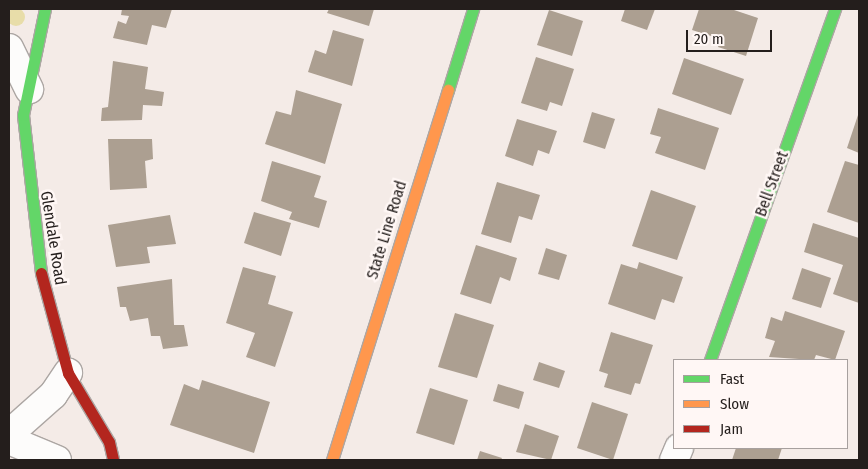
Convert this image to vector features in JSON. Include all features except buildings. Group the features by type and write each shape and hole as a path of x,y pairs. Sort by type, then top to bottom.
{"street":[{"name":"Glendale Road","path":"45,9 23,115 36,254 68,373 109,442 113,460"},
{"name":"State Line Road","path":"332,460 473,9"},
{"name":"Bell Street","path":"710,359 835,9"},
{"path":"9,48 29,89"},
{"path":"9,434 53,395 68,373"},
{"path":"9,440 57,460"}],"shaded area":[{"path":"16,8 22,11 25,17 22,23 16,26 10,23 7,17 10,11"}],"traffic: fast":[{"path":"41,273 23,115 45,9"},
{"path":"448,90 473,9"},
{"path":"710,359 835,9"}],"traffic: slow":[{"path":"332,460 448,90"}],"traffic: jam":[{"path":"41,273 68,373 109,442 113,460"}]}
